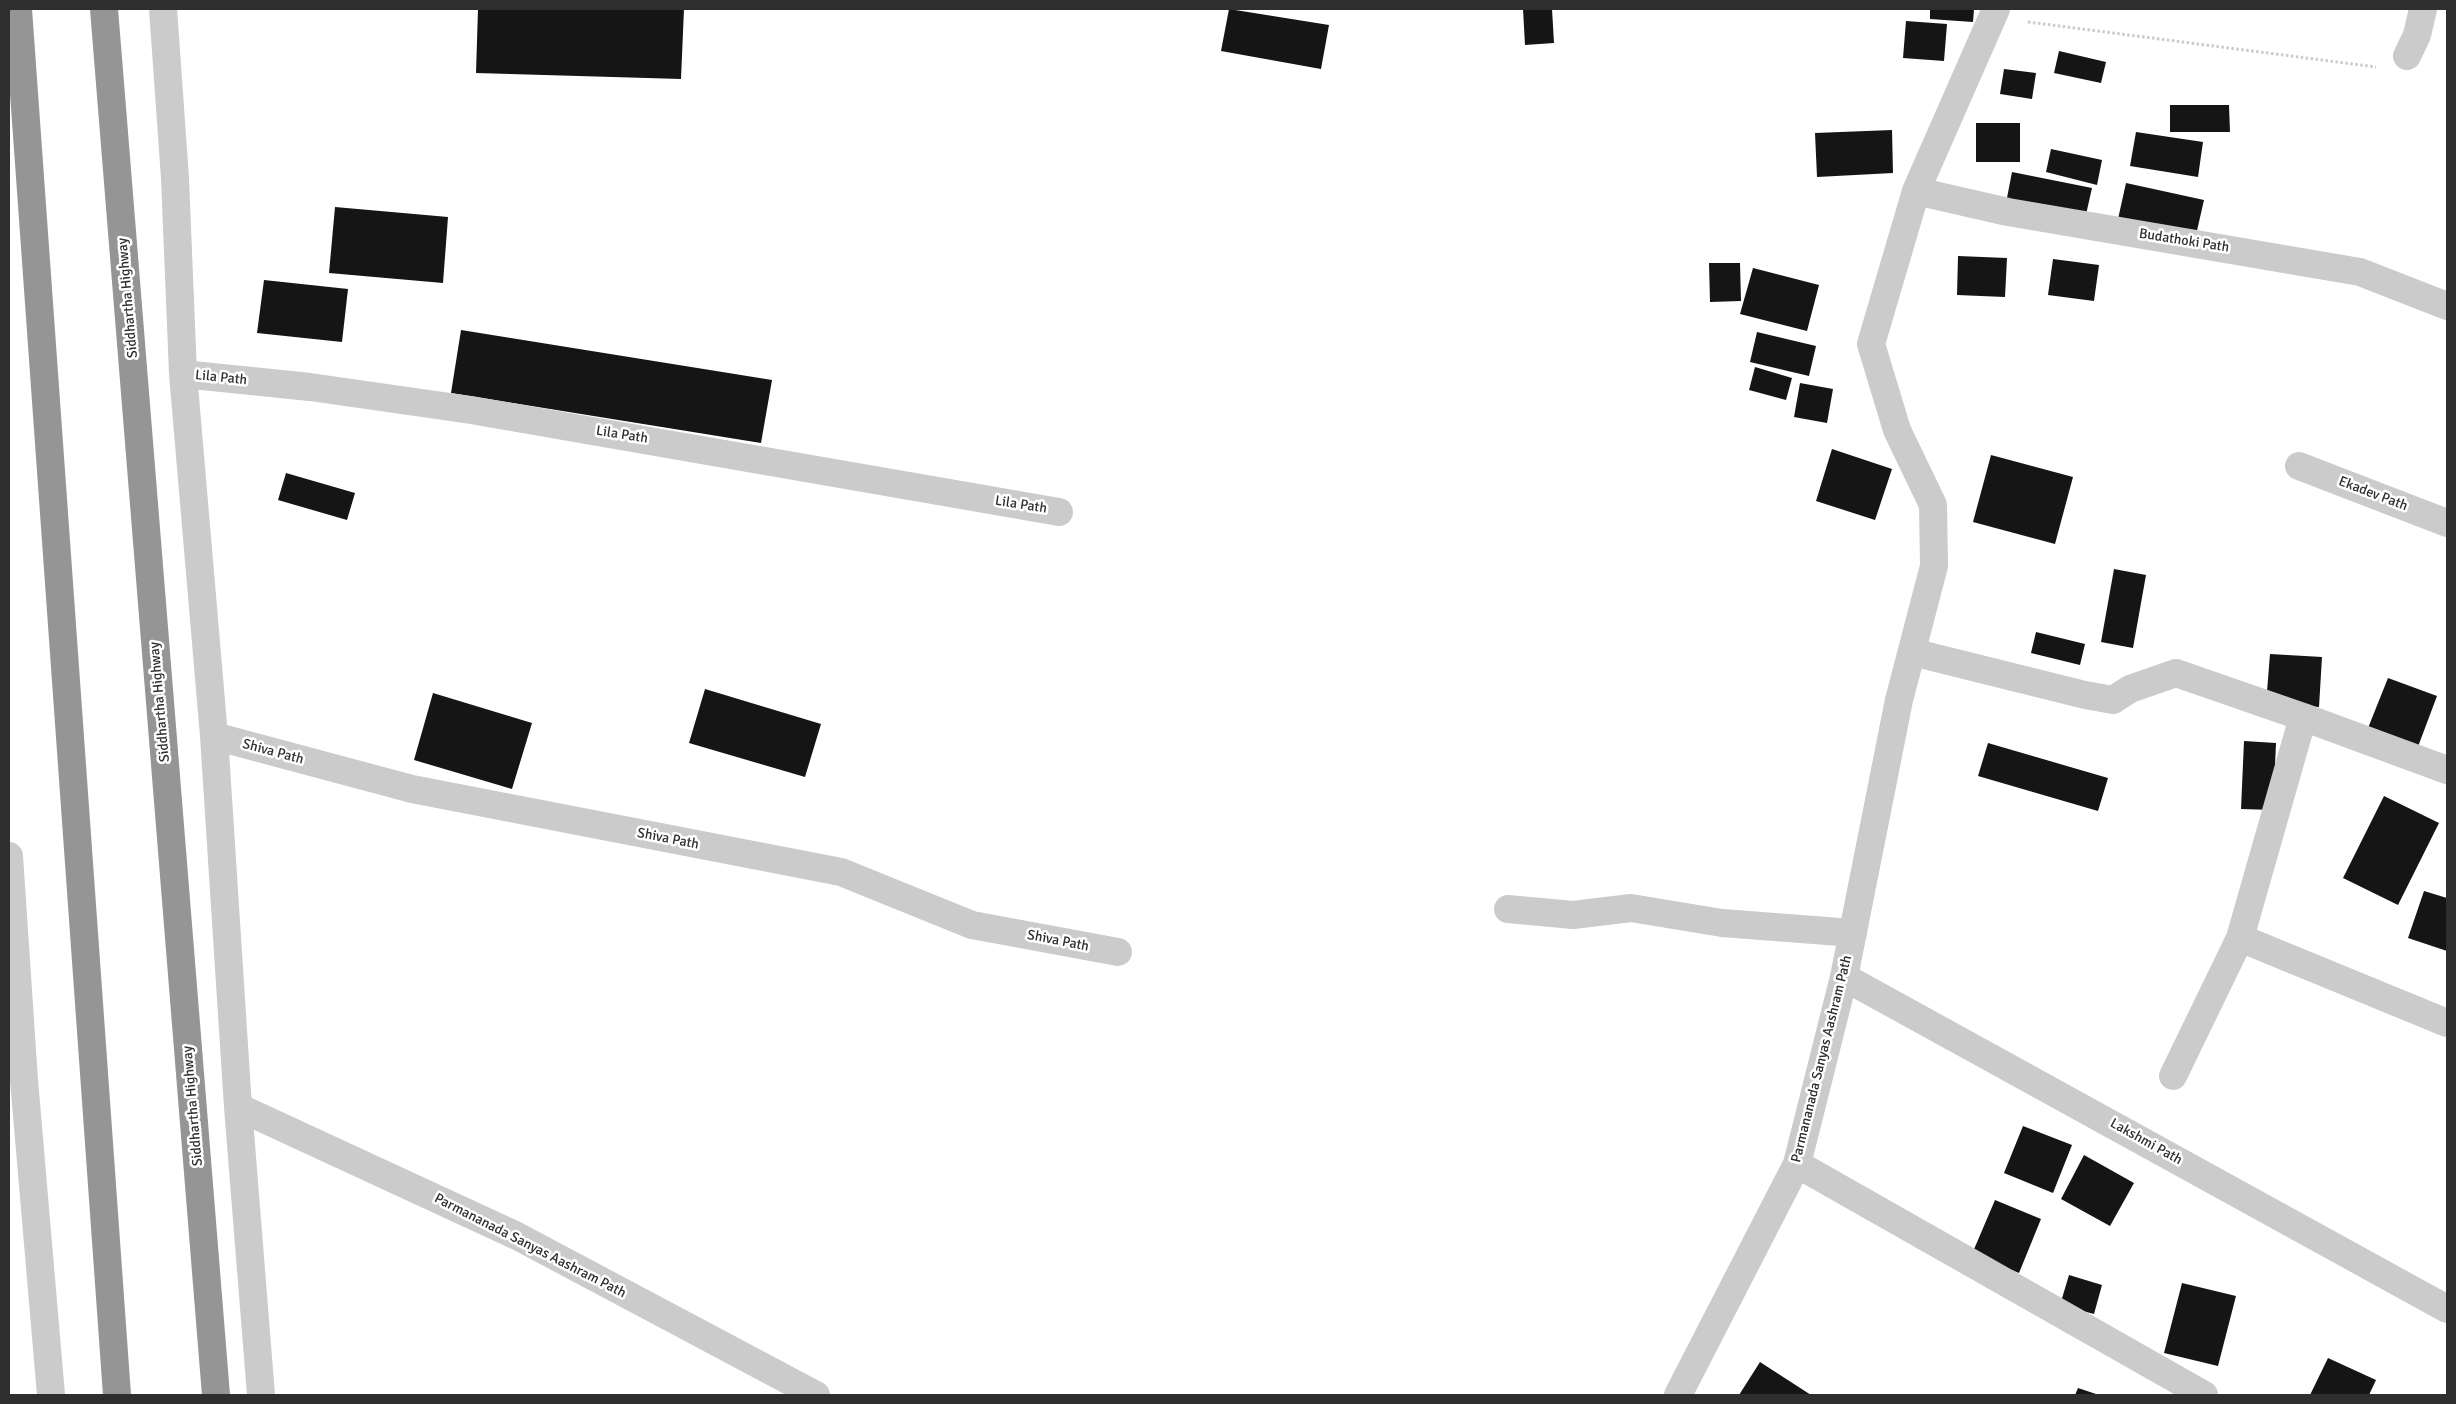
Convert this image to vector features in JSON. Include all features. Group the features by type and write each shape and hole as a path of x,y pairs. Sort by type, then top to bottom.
{"highway":[{"path":"18,9 117,1395"},
{"name":"Siddhartha Highway","path":"104,9 216,1395"}],"street":[{"path":"164,9 183,374 214,736 238,1107 261,1395"},
{"path":"2407,56 2417,35 2423,9"},
{"name":"Parmananada Sanyas Aashram Path","path":"1678,1395 1797,1164 1844,977 1899,700 1934,566 1933,505 1897,430 1871,344 1916,191 1995,13"},
{"name":"Budathoki Path","path":"1916,191 2008,212 2360,272 2447,306"},
{"name":"Lila Path","path":"183,374 310,387 471,410 1059,512"},
{"name":"Ekadev Path","path":"2299,466 2447,523"},
{"path":"1912,652 2084,695 2113,700 2130,689 2176,673 2447,770"},
{"path":"2173,1076 2240,938 2303,717"},
{"name":"Shiva Path","path":"214,736 412,789 841,872 972,924 1118,952"},
{"path":"9,856 16,1078 50,1395"},
{"path":"1508,909 1573,915 1631,908 1722,923 1853,933"},
{"path":"2240,938 2447,1022"},
{"name":"Lakshmi Path","path":"1844,977 2447,1309"},
{"name":"Parmananada Sanyas Aashram Path","path":"238,1107 517,1236 816,1395"},
{"path":"1797,1164 2204,1395"}],"path":[{"path":"1995,13 2376,67 2407,56"}],"building":[{"path":"478,9 684,9 681,79 476,73"},
{"path":"1229,9 1329,25 1321,69 1221,51"},
{"path":"1523,9 1552,9 1554,43 1525,45"},
{"path":"1930,9 1974,9 1973,22 1930,19"},
{"path":"1906,21 1947,24 1944,61 1903,58"},
{"path":"2059,51 2106,62 2101,83 2054,73"},
{"path":"2004,69 2036,73 2032,99 2000,94"},
{"path":"2170,105 2229,105 2230,132 2170,132"},
{"path":"1976,123 2020,123 2020,162 1976,162"},
{"path":"1892,130 1893,173 1817,177 1815,133"},
{"path":"2136,132 2203,142 2198,177 2130,166"},
{"path":"2051,149 2102,160 2097,185 2046,172"},
{"path":"2012,172 2092,188 2085,219 2006,203"},
{"path":"2126,183 2204,200 2196,235 2118,219"},
{"path":"335,207 448,217 443,283 329,273"},
{"path":"1958,256 2007,258 2005,297 1957,295"},
{"path":"2053,259 2099,265 2094,301 2048,295"},
{"path":"1709,263 1740,263 1741,301 1710,302"},
{"path":"1753,268 1819,285 1807,331 1740,314"},
{"path":"264,280 348,289 342,342 257,333"},
{"path":"461,330 772,380 761,443 451,393"},
{"path":"1757,332 1816,346 1809,376 1750,362"},
{"path":"1755,367 1792,378 1786,400 1749,390"},
{"path":"1800,383 1833,389 1827,423 1794,417"},
{"path":"1832,449 1892,469 1875,520 1816,501"},
{"path":"1991,455 2073,477 2055,544 1973,522"},
{"path":"286,473 355,493 347,520 278,500"},
{"path":"2114,569 2146,575 2133,648 2101,642"},
{"path":"2036,632 2085,644 2080,665 2031,653"},
{"path":"2270,654 2322,657 2319,707 2266,704"},
{"path":"2388,678 2437,696 2416,752 2366,733"},
{"path":"705,689 821,724 805,777 689,743"},
{"path":"433,693 532,723 512,789 414,760"},
{"path":"2244,741 2276,743 2273,810 2241,809"},
{"path":"1988,743 2108,778 2098,811 1978,776"},
{"path":"2384,796 2439,823 2398,905 2343,878"},
{"path":"2424,891 2447,898 2447,951 2408,938"},
{"path":"2023,1126 2072,1145 2053,1193 2004,1173"},
{"path":"2084,1155 2134,1183 2110,1226 2061,1199"},
{"path":"1995,1200 2041,1219 2019,1273 1972,1254"},
{"path":"2069,1275 2102,1285 2094,1314 2060,1305"},
{"path":"2182,1283 2236,1296 2218,1366 2164,1353"},
{"path":"2328,1358 2376,1380 2369,1395 2310,1395"},
{"path":"1760,1362 1811,1395 1739,1395"},
{"path":"2078,1388 2099,1395 2075,1395"}]}
